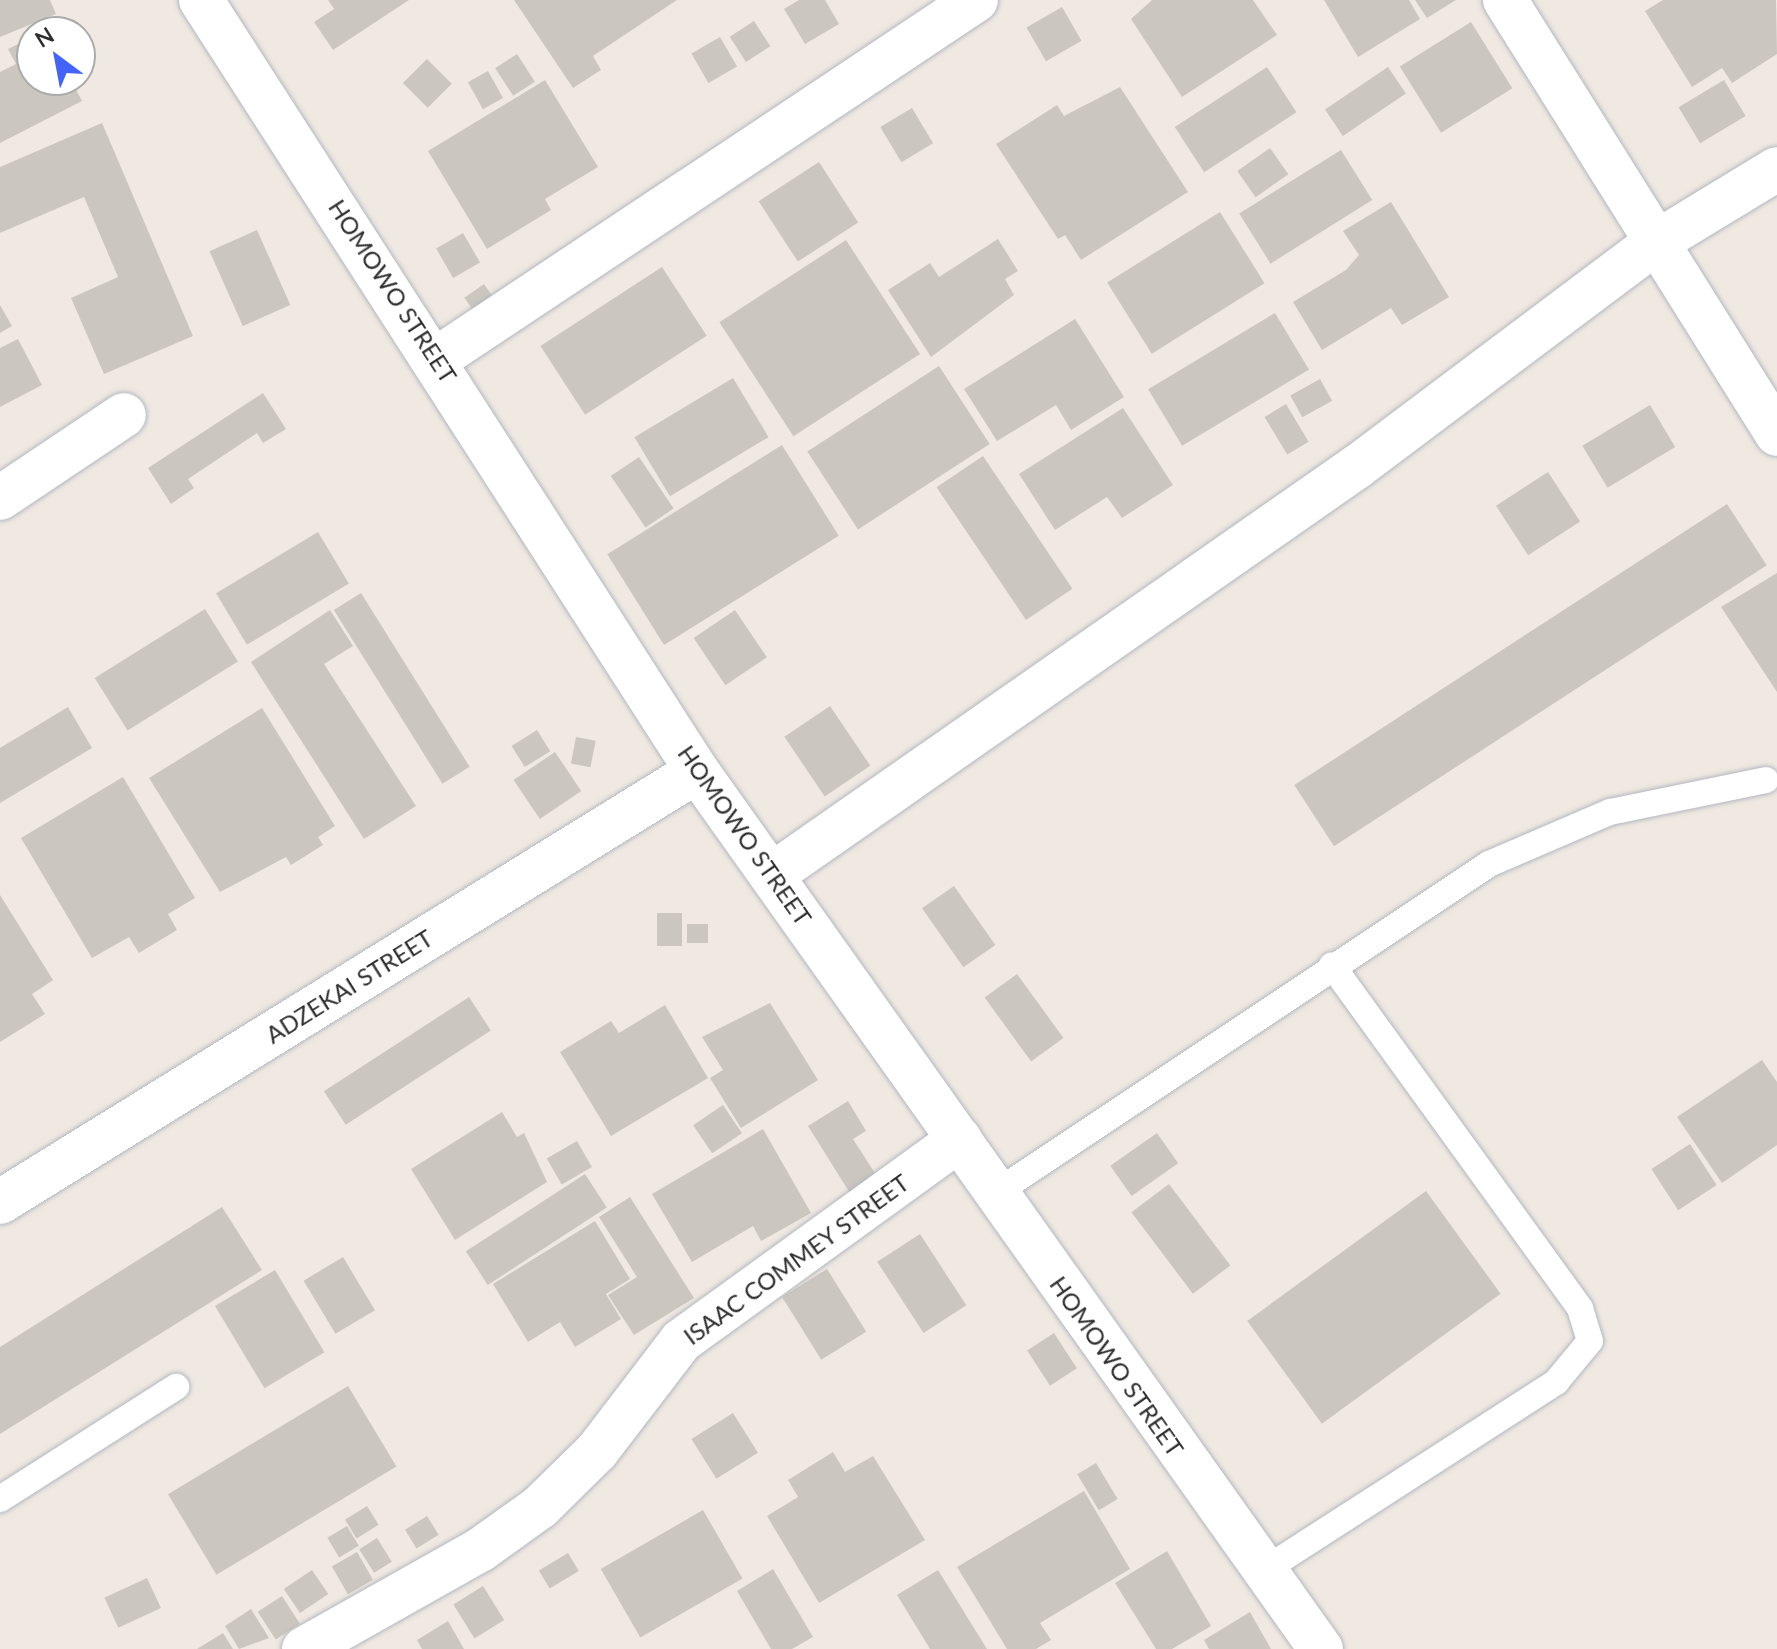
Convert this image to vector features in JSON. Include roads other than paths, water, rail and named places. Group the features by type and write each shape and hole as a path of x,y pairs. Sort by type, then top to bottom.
{"street":[{"name":"HOMOWO STREET","path":"201,0 438,358 697,771 1321,1649"},
{"path":"438,358 976,0"},
{"path":"1505,0 1652,245 1777,434"},
{"path":"773,874 1358,466 1652,245 1777,169"},
{"path":"0,498 124,415"},
{"name":"ADZEKAI STREET","path":"0,1202 697,771"},
{"name":"ISAAC COMMEY STREET","path":"304,1649 480,1550 540,1507 597,1451 681,1341 960,1139"}],"lane":[{"path":"997,1192 1332,965 1502,858 1610,812 1766,780"},
{"path":"1263,1571 1556,1382 1590,1341 1580,1308 1332,965"},
{"path":"0,1499 176,1387"}]}
